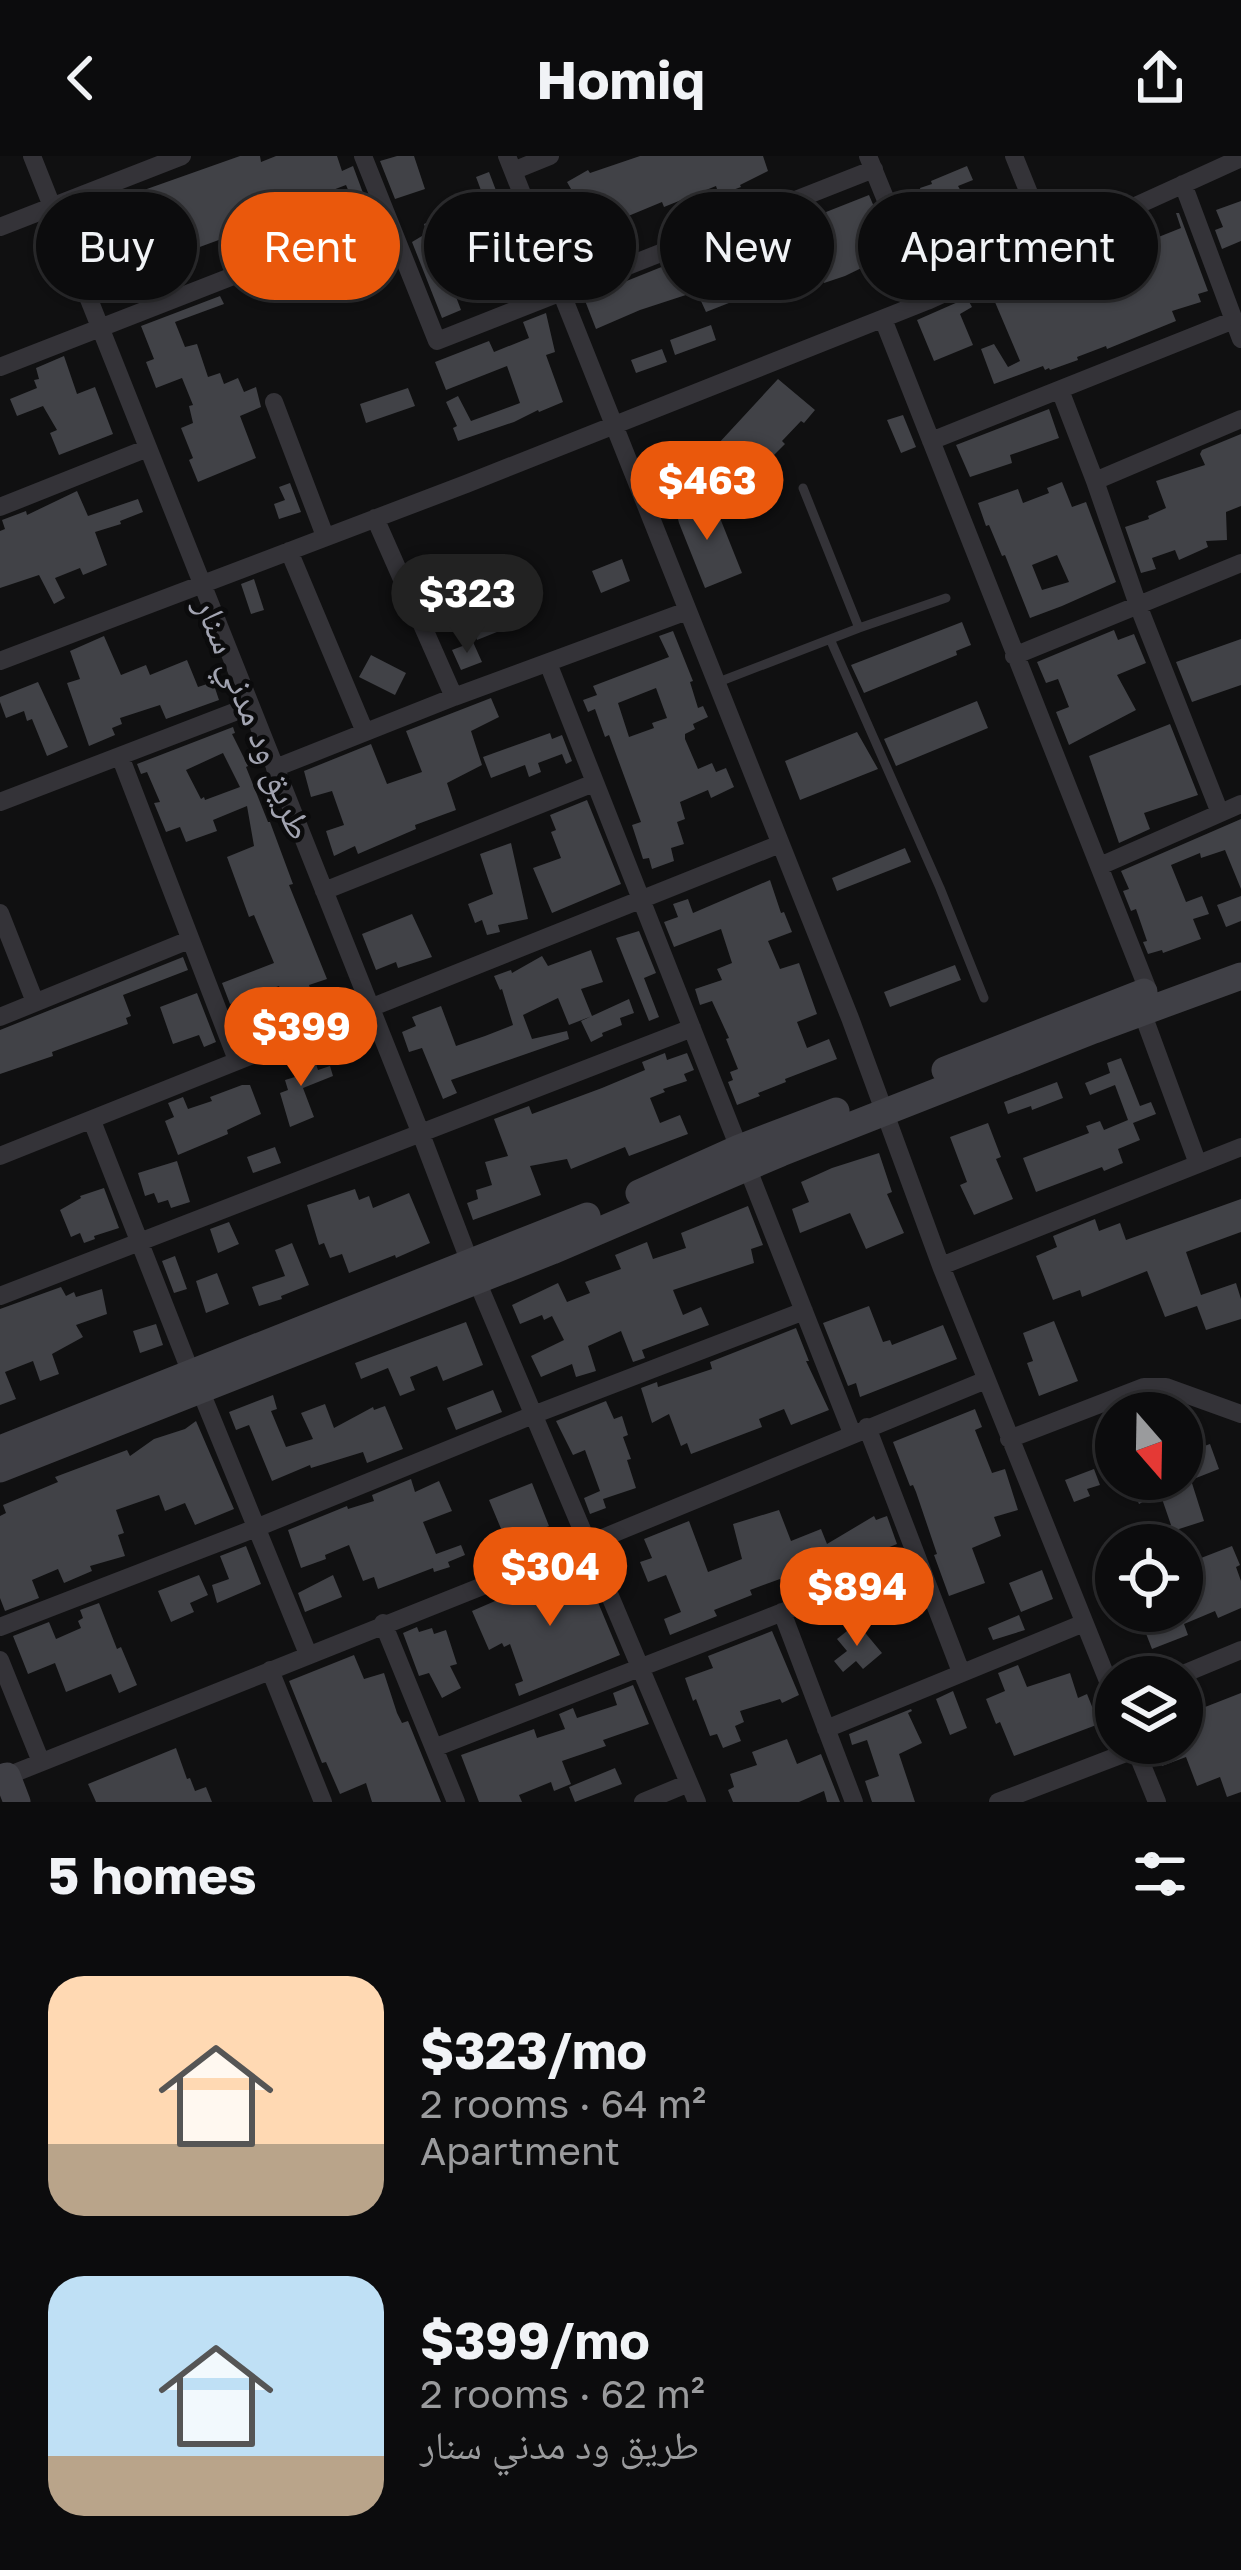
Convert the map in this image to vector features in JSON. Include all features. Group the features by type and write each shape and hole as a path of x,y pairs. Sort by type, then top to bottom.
{"street":[{"name":"طريق ود مدني سنار","path":"32,156 47,192"},
{"path":"89,192 182,156"},
{"path":"363,156 377,192"},
{"path":"521,192 510,164 550,156"},
{"path":"1013,156 1028,192"},
{"path":"1158,196 1241,158"},
{"path":"0,661 927,301 871,162 636,258"},
{"path":"1184,184 1241,339"},
{"path":"0,227 36,213"},
{"path":"400,249 437,340 535,300"},
{"path":"0,367 221,281"},
{"name":"طريق ود مدني سنار","path":"89,300 473,1272 693,1793"},
{"path":"563,300 850,1018 941,1266 1098,1656"},
{"path":"883,319 1100,866 1198,1164"},
{"path":"931,441 1234,320"},
{"path":"1060,390 1220,813"},
{"path":"274,402 326,536"},
{"path":"1095,481 1241,419"},
{"path":"0,507 148,448"},
{"path":"375,518 454,698"},
{"path":"289,551 364,732"},
{"path":"1014,656 1241,563"},
{"path":"275,768 687,611"},
{"path":"548,663 804,1311 916,1559 961,1672"},
{"path":"0,802 250,706"},
{"path":"120,756 237,1060"},
{"path":"324,891 594,783"},
{"path":"1100,866 1241,804"},
{"path":"0,1156 780,844"},
{"path":"0,914 35,1002"},
{"path":"0,1016 190,940"},
{"path":"0,1469 196,1382 473,1272 573,1222 1145,1001 1241,957"},
{"path":"1145,1001 1241,976"},
{"path":"0,1296 692,1028"},
{"path":"92,1121 308,1654"},
{"path":"941,1266 1241,1147"},
{"path":"0,1627 804,1311"},
{"path":"8,1785 41,1762 986,1380"},
{"path":"0,1448 196,1382"},
{"path":"1009,1439 1144,1387 1166,1387 1241,1414"},
{"path":"434,1748 916,1559"},
{"path":"782,1612 854,1802"},
{"path":"383,1623 456,1802"},
{"path":"826,1729 1084,1623"},
{"path":"1203,1666 1241,1650"},
{"path":"0,1660 41,1762"},
{"path":"270,1670 318,1800"},
{"path":"998,1802 1095,1762"},
{"path":"1141,1764 1157,1802"},
{"path":"644,1802 693,1793"}],"lane":[{"path":"803,488 859,628"},
{"path":"716,683 946,598"},
{"path":"830,639 984,998"}],"building":[{"path":"240,156 260,156 261,162 276,156 337,156 342,171 353,166 363,192 349,192 346,185 328,192 221,192 221,239 197,248 197,192 144,190"},
{"path":"414,156 425,189 400,197 400,192 392,192 380,161"},
{"path":"640,156 763,156 768,171 727,192 718,192 716,186 701,192 660,192 660,203 636,213 636,192 573,192 567,182"},
{"path":"967,166 973,180 958,186 961,192 921,192 931,181"},
{"path":"489,172 497,192 482,192 476,177"},
{"path":"858,199 858,270 834,280 834,209"},
{"path":"1241,201 1241,241 1222,249 1215,230 1223,227 1216,210"},
{"path":"1176,213 1208,291 1198,294 1201,302 1172,311 1176,321 1107,349 994,384 981,349 994,344 1008,367 1020,361 994,300 1158,300 1158,237 1181,228"},
{"path":"424,235 424,272 412,242"},
{"path":"660,268 660,300 671,300 596,329 585,300 636,300 636,277"},
{"path":"220,296 224,304 175,322 185,347 197,344 208,377 220,373 224,384 238,378 244,392 256,387 261,407 240,416 256,458 198,482 181,428 193,423 189,406 193,405 182,378 156,388 146,362 154,359 141,326"},
{"path":"435,300 457,300 461,310 442,318"},
{"path":"703,300 736,300 706,312"},
{"path":"968,300 972,307 960,314 973,345 934,361 917,320"},
{"path":"546,313 555,352 546,355 563,402 458,441 446,402 458,396 471,421 520,403 507,366 446,390 435,362 489,341 494,352 529,338 523,322"},
{"path":"711,325 716,340 675,355 670,340"},
{"path":"662,349 667,362 636,373 631,360"},
{"path":"64,356 77,394 95,387 113,434 59,455 50,433 57,430 43,406 17,416 10,399 37,388 36,368"},
{"path":"778,379 815,410 752,477 718,444"},
{"path":"408,388 415,406 366,423 360,404"},
{"path":"1049,409 1059,438 1010,455 1012,463 970,477 956,445"},
{"path":"903,415 916,447 901,453 887,420"},
{"path":"1241,434 1241,506 1226,512 1227,540 1206,541 1208,547 1179,560 1175,550 1152,558 1156,569 1141,573 1125,527 1166,508 1156,481 1205,465 1202,450"},
{"path":"1062,482 1072,507 1086,502 1116,582 1030,618 978,503 1018,489 1023,503 1049,493 1047,488","holes":["1057,555 1069,582 1042,590 1032,565"]},
{"path":"290,483 301,512 279,519 274,504 285,500 279,487"},
{"path":"77,491 88,516 138,499 143,512 95,532 107,565 83,575 80,568 55,578 65,598 54,604 39,575 0,588 2,520 26,511 27,515"},
{"path":"693,497 698,515 716,508 742,573 705,588 674,503"},
{"path":"622,559 630,581 601,593 592,571"},
{"path":"254,579 264,610 251,614 241,584"},
{"path":"522,587 534,617 477,640 465,611"},
{"path":"962,622 971,645 864,693 851,665"},
{"path":"1114,630 1118,640 1134,634 1146,663 1117,675 1136,710 1069,745 1056,712 1069,707 1058,679 1046,683 1037,662"},
{"path":"673,631 698,708 703,706 708,717 685,734 698,769 712,763 716,772 726,768 734,787 711,798 708,790 680,802 685,819 677,822 684,844 671,848 674,861 652,869 649,858 643,859 632,825 641,822 609,735 605,737 595,709 588,712 583,700 597,695 593,686 669,657 659,636","holes":["656,688 667,718 629,737 618,703"]},
{"path":"104,636 121,675 146,665 150,675 187,660 198,687 213,682 219,700 166,719 160,705 120,718 122,724 112,728 115,735 89,746 67,683 80,679 70,651"},
{"path":"1241,639 1241,685 1192,702 1176,662"},
{"path":"473,642 482,662 461,670 452,650"},
{"path":"371,655 406,673 395,695 359,677"},
{"path":"38,682 68,747 47,756 32,719 27,721 24,711 6,718 0,702 0,697"},
{"path":"491,698 499,717 471,731 482,765 447,783 456,810 358,854 355,846 334,856 326,831 344,825 332,791 311,797 304,771 371,744 387,784 422,772 406,731"},
{"path":"977,701 988,728 896,766 884,739"},
{"path":"1170,724 1198,795 1144,813 1150,829 1119,843 1089,756"},
{"path":"233,727 327,979 309,985 317,1007 289,1017 279,986 230,1004 222,983 274,963 254,915 249,917 227,857 254,846 247,806 213,820 217,831 186,842 180,827 166,832 154,803 160,802 147,772 141,774 137,764","holes":["223,753 240,787 201,799 186,770"]},
{"path":"857,732 878,769 800,800 785,761"},
{"path":"550,733 552,739 562,735 572,761 566,764 562,754 538,763 541,772 529,777 525,765 491,778 483,757"},
{"path":"587,800 621,884 552,913 533,868 561,858 550,815"},
{"path":"1241,819 1241,889 1225,850 1201,858 1200,853 1171,865 1186,902 1202,896 1209,914 1193,919 1201,939 1148,954 1136,909 1131,911 1123,891 1129,889 1121,871"},
{"path":"511,843 528,919 498,925 500,932 487,935 482,920 475,923 468,904 493,894 480,854"},
{"path":"905,848 911,862 837,891 832,878"},
{"path":"770,880 792,932 768,941 780,969 799,963 817,1014 797,1022 807,1048 829,1039 837,1059 737,1105 728,1082 733,1080 730,1072 738,1069 729,1038 712,1001 700,1005 695,989 722,980 717,969 732,963 721,929 674,947 664,922 678,917 673,904 688,899 693,913"},
{"path":"1241,896 1241,921 1226,927 1217,905"},
{"path":"412,914 432,957 376,970 362,934"},
{"path":"639,931 656,973 644,978 659,1017 649,1021 616,938"},
{"path":"591,950 603,982 581,989 592,1016 569,1025 558,998 523,1015 532,1039 567,1031 569,1039 451,1080 457,1093 443,1099 422,1048 409,1052 402,1032 416,1026 412,1017 441,1006 456,1046 485,1036 513,1025 494,976 512,973 542,956 548,966"},
{"path":"183,957 188,970 123,995 131,1016 126,1018 128,1024 0,1074 0,1030"},
{"path":"955,965 961,980 890,1007 884,992"},
{"path":"197,993 216,1042 204,1047 199,1035 173,1044 160,1007"},
{"path":"629,999 634,1013 620,1018 622,1025 591,1042 581,1021"},
{"path":"300,1051 307,1067 330,1066 333,1076 303,1088 314,1117 290,1127 280,1093 288,1090 285,1080 295,1077 287,1056"},
{"path":"665,1053 667,1060 687,1053 694,1070 684,1074 687,1081 650,1098 660,1123 680,1115 688,1134 629,1156 625,1147 571,1169 567,1159 530,1166 541,1195 473,1220 467,1203 478,1199 476,1190 492,1185 485,1162 508,1156 494,1119 529,1106 532,1114 602,1088 645,1070 642,1062"},
{"path":"1121,1058 1140,1106 1151,1102 1156,1114 1133,1123 1140,1140 1118,1149 1123,1163 1036,1192 1023,1158 1089,1133 1086,1126 1100,1121 1104,1130 1128,1120 1115,1085 1090,1095 1085,1083 1110,1073 1107,1063"},
{"path":"1057,1082 1063,1098 1008,1114 1004,1102"},
{"path":"250,1085 261,1114 178,1155 165,1121 174,1117 168,1103 183,1097 188,1109"},
{"path":"988,1123 1001,1157 996,1159 1013,1199 974,1215 960,1185 967,1182 950,1137"},
{"path":"275,1147 281,1163 253,1173 247,1157"},
{"path":"879,1153 892,1192 887,1194 904,1233 866,1249 850,1213 800,1233 792,1209 809,1202 801,1182"},
{"path":"177,1161 190,1202 171,1208 168,1200 158,1203 154,1193 145,1196 138,1173"},
{"path":"104,1188 119,1228 84,1243 80,1233 71,1237 60,1210"},
{"path":"355,1189 359,1200 369,1196 373,1208 409,1193 430,1243 349,1273 342,1254 330,1258 324,1243 319,1245 307,1205"},
{"path":"1241,1199 1241,1232 1186,1252 1201,1295 1236,1283 1241,1319 1206,1330 1197,1306 1165,1317 1147,1271 1082,1297 1080,1290 1053,1300 1036,1256 1057,1247 1053,1236 1095,1219 1099,1231 1120,1223 1126,1240"},
{"path":"748,1206 763,1245 751,1249 754,1263 673,1290 683,1315 701,1307 709,1325 642,1350 645,1358 633,1362 621,1331 588,1346 596,1371 576,1377 572,1364 541,1377 531,1356 564,1340 552,1316 520,1324 512,1305 558,1283 567,1302 590,1293 585,1282 621,1269 615,1255 647,1242 653,1259 686,1248 681,1233"},
{"path":"229,1222 239,1244 218,1253 210,1229"},
{"path":"292,1243 309,1285 259,1306 252,1287 285,1276 275,1250"},
{"path":"175,1256 187,1289 174,1293 162,1261"},
{"path":"217,1273 229,1304 206,1313 196,1281"},
{"path":"61,1287 66,1296 74,1292 76,1297 102,1289 107,1314 76,1325 83,1337 52,1354 59,1374 40,1381 33,1361 5,1372 16,1399 0,1405 0,1309"},
{"path":"869,1306 883,1342 890,1340 892,1345 943,1325 957,1359 860,1397 856,1383 848,1386 823,1323"},
{"path":"1054,1321 1078,1381 1039,1396 1023,1333"},
{"path":"466,1322 483,1365 443,1381 437,1366 410,1377 415,1390 400,1396 388,1368 361,1379 355,1363"},
{"path":"156,1324 163,1345 140,1353 133,1331"},
{"path":"796,1328 829,1410 791,1425 784,1409 759,1419 762,1427 691,1454 687,1443 681,1446 669,1414 652,1423 641,1388 712,1369 710,1362"},
{"path":"493,1390 502,1412 456,1430 447,1408"},
{"path":"273,1395 277,1409 271,1411 286,1447 313,1439 301,1413 325,1404 334,1428 373,1407 385,1406 403,1449 367,1463 363,1452 310,1465 272,1481 249,1425 236,1430 229,1412"},
{"path":"606,1401 614,1419 622,1416 636,1488 603,1499 606,1508 590,1514 584,1498 600,1491 585,1450 573,1455 556,1421"},
{"path":"975,1409 982,1427 975,1430 992,1473 1005,1469 1018,1510 994,1517 1001,1536 972,1548 985,1583 949,1596 916,1492 893,1442"},
{"path":"196,1421 234,1509 195,1525 185,1503 165,1511 159,1495 116,1510 125,1556 90,1566 92,1571 64,1583 58,1569 32,1580 39,1598 5,1611 0,1598 3,1505 58,1482 55,1477 127,1450 130,1456 154,1439"},
{"path":"1210,1444 1219,1469 1203,1475 1203,1446"},
{"path":"1095,1472 1095,1487 1087,1489 1090,1496 1074,1502 1065,1480"},
{"path":"411,1479 415,1492 439,1481 452,1511 423,1522 436,1554 461,1545 465,1555 448,1562 450,1567 434,1572 433,1568 378,1589 374,1577 363,1581 349,1545 301,1568 288,1530 347,1506 374,1501 372,1495"},
{"path":"532,1483 549,1526 507,1543 489,1500"},
{"path":"1162,1500 1197,1500 1204,1521 1171,1524"},
{"path":"779,1510 791,1541 821,1529 827,1544 874,1516 876,1520 887,1516 897,1544 833,1574 829,1562 794,1576 798,1587 785,1592 780,1579 750,1590 752,1595 714,1610 717,1616 670,1635 664,1619 681,1612 666,1575 648,1582 640,1562 652,1558 644,1539 689,1521 708,1572 742,1559 733,1524"},
{"path":"246,1546 261,1584 217,1603 212,1585 229,1579 220,1556"},
{"path":"1232,1546 1240,1565 1236,1567 1241,1608 1218,1618 1215,1611 1203,1616 1203,1557"},
{"path":"582,1564 620,1655 519,1696 515,1684 523,1681 510,1644 489,1650 472,1611"},
{"path":"1042,1570 1053,1599 1021,1612 1009,1583"},
{"path":"199,1575 208,1595 190,1603 194,1612 171,1622 158,1591"},
{"path":"333,1575 342,1597 305,1612 298,1593"},
{"path":"99,1603 137,1685 119,1693 111,1674 66,1692 55,1663 28,1674 13,1636 49,1622 56,1639 81,1628 80,1610"},
{"path":"1019,1615 1025,1630 993,1640 988,1628"},
{"path":"857,1623 882,1653 863,1669 856,1661 843,1672 834,1661 847,1651 837,1639"},
{"path":"417,1627 419,1632 432,1628 434,1634 446,1630 457,1664 450,1666 461,1688 442,1698 429,1673 419,1676 403,1633"},
{"path":"772,1631 799,1695 740,1711 744,1722 735,1726 741,1741 723,1748 717,1734 710,1736 685,1678 713,1668 708,1656"},
{"path":"1145,1632 1187,1632 1188,1635 1152,1649"},
{"path":"354,1655 364,1679 384,1673 397,1713 402,1723 408,1721 441,1802 372,1802 366,1783 340,1794 326,1762 322,1763 289,1681"},
{"path":"1018,1665 1027,1687 1070,1673 1078,1698 1087,1694 1095,1726 1014,1756 986,1699 1005,1691 998,1673"},
{"path":"633,1685 649,1724 562,1761 571,1784 554,1791 551,1782 519,1795 522,1802 479,1802 461,1755 534,1729 537,1738 565,1729 559,1714 573,1708 577,1718 617,1705 613,1693"},
{"path":"953,1691 967,1728 950,1735 936,1699"},
{"path":"1241,1693 1241,1792 1227,1797 1220,1777 1197,1786 1189,1764 1203,1764 1203,1708"},
{"path":"911,1709 908,1713 922,1743 899,1754 915,1802 872,1802 865,1781 879,1776 867,1740 852,1745 849,1734"},
{"path":"787,1739 797,1764 821,1754 840,1802 827,1802 824,1791 799,1802 733,1802 728,1790 734,1787 730,1774 757,1765 752,1752"},
{"path":"176,1748 195,1791 206,1787 212,1802 96,1802 88,1784"},
{"path":"615,1768 622,1784 575,1802 569,1787"}]}
